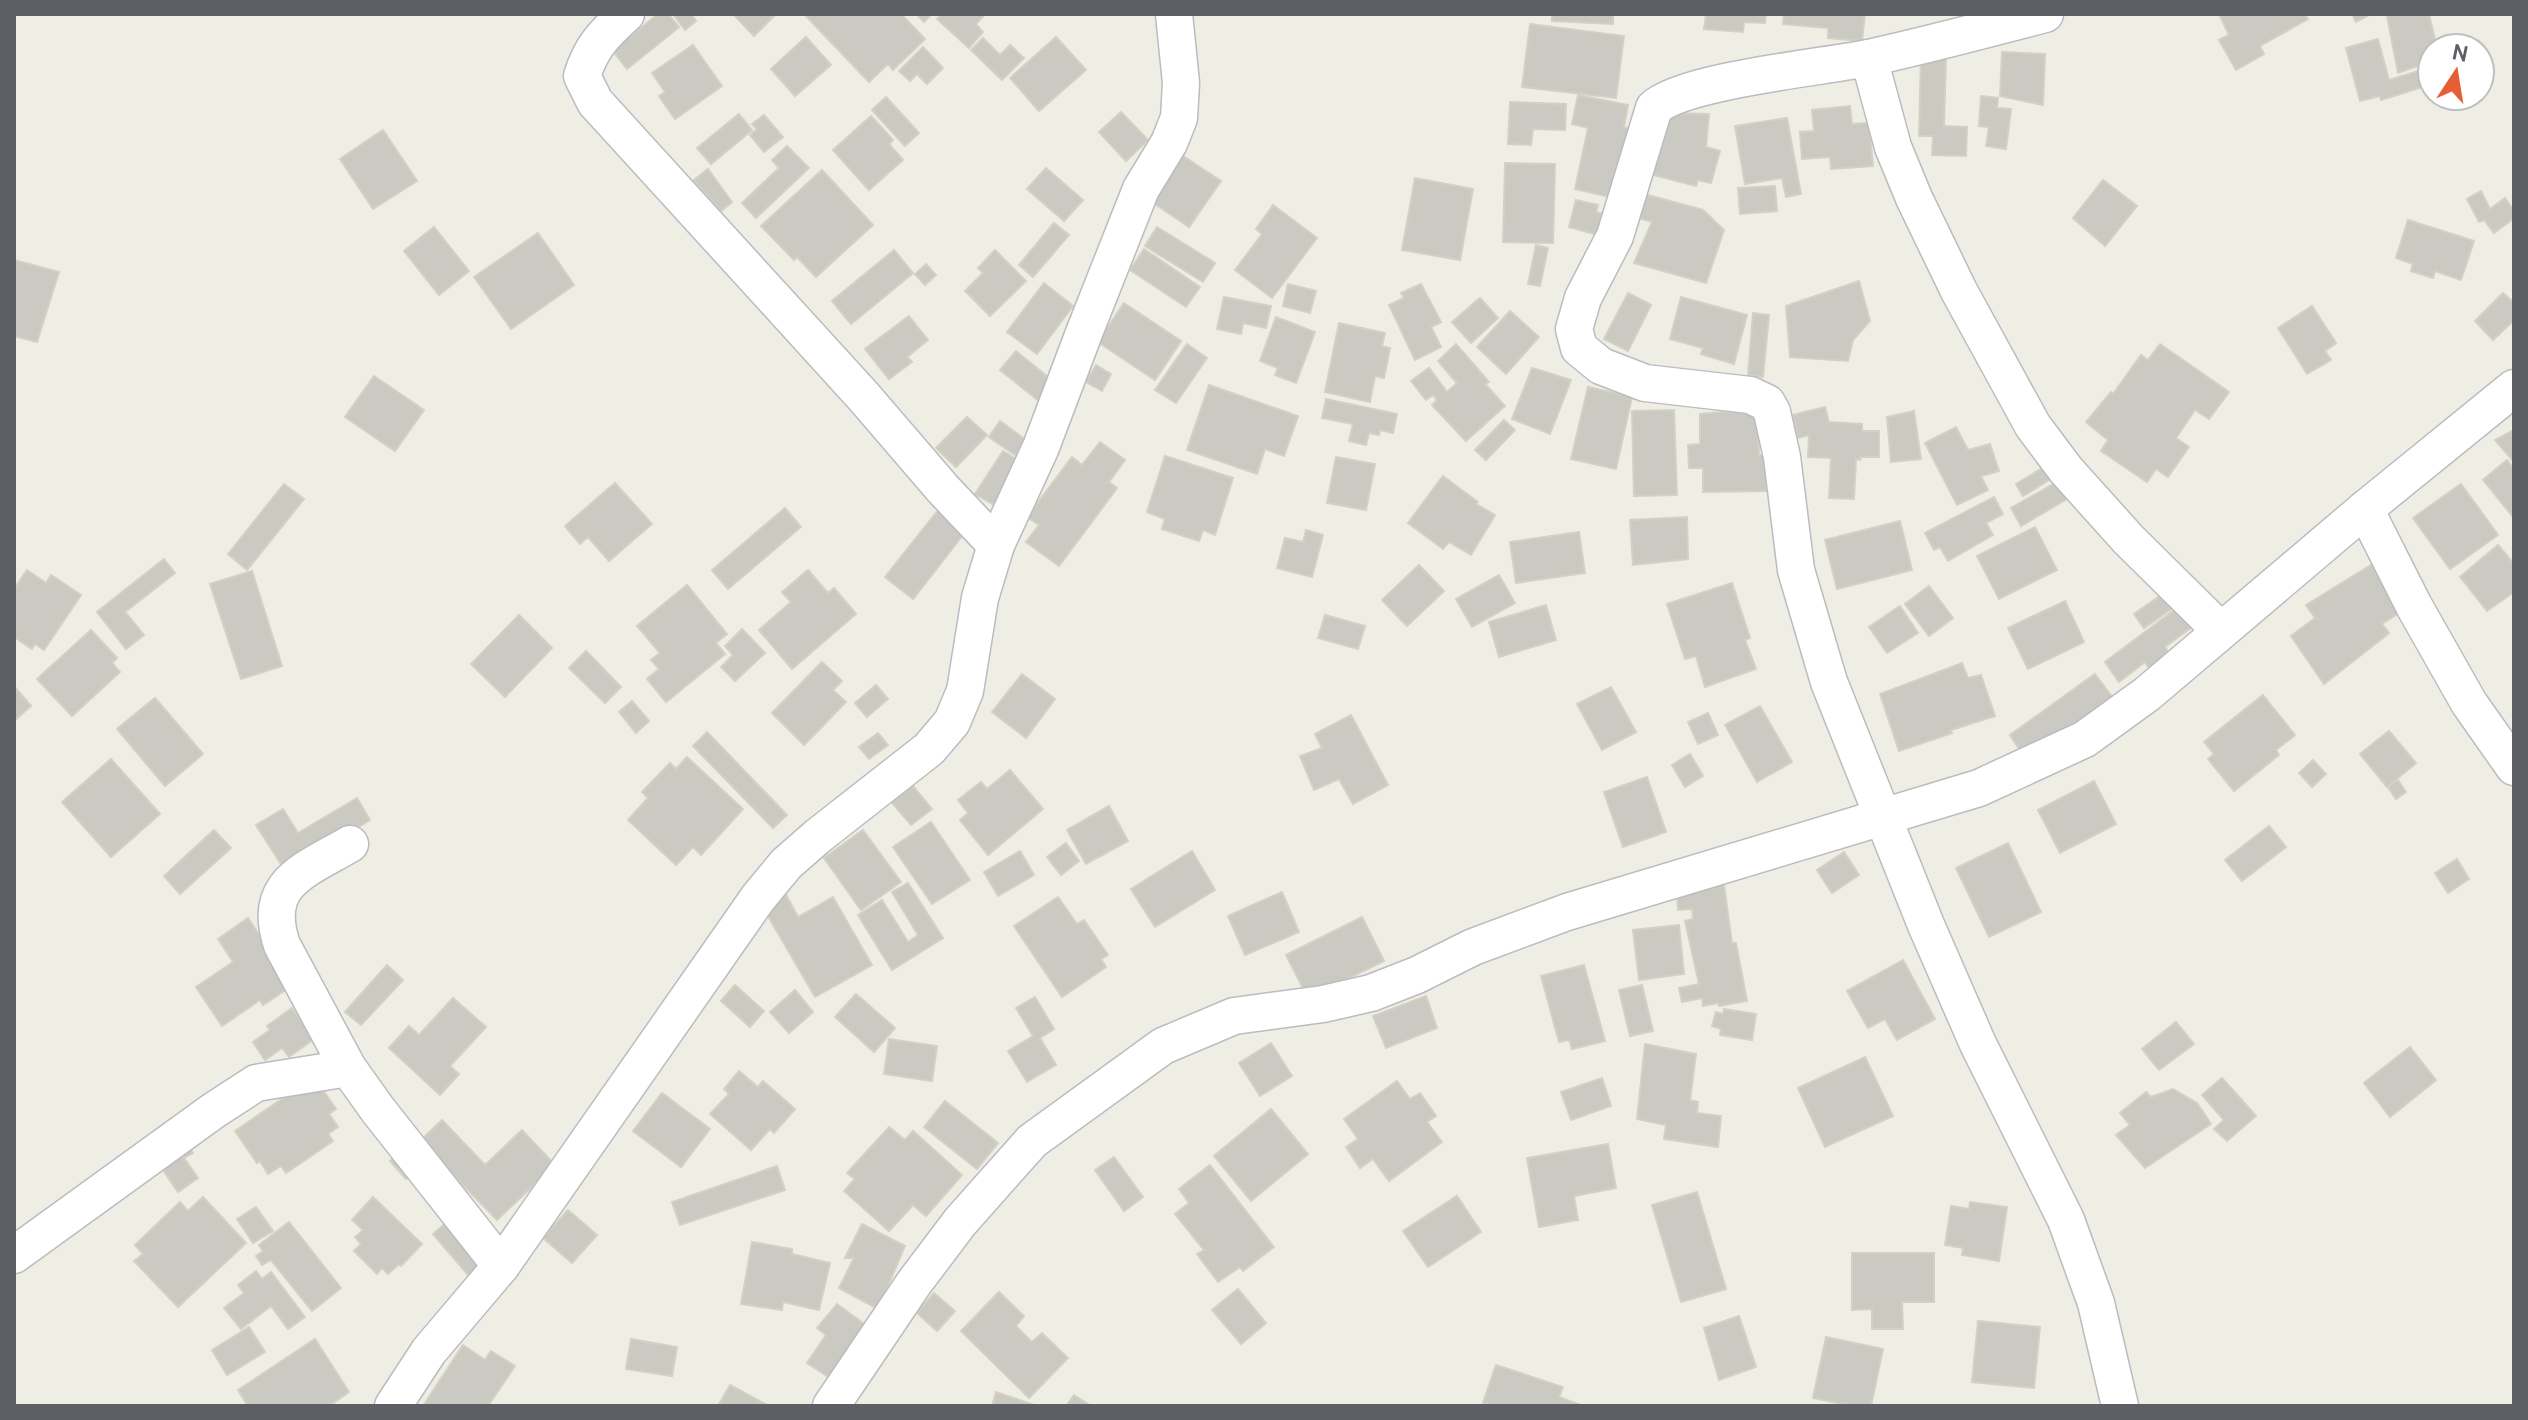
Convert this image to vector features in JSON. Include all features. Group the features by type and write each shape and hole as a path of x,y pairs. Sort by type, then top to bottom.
{"street":[{"path":"626,14 601,37 588,56 582,76 595,102 996,545"},
{"path":"393,1406 429,1351 501,1266 768,886 786,864 818,836 929,749 952,722 965,691 980,598 996,545 1041,447 1141,189 1169,143 1179,118 1181,83 1174,14"},
{"path":"2045,14 1869,58 1700,89 1661,102 1654,108 1615,236 1583,298 1574,329 1579,348 1601,366 1645,383 1750,395 1767,403 1772,412 1782,457 1796,570 1829,682 1926,925 1978,1044 2066,1220 2096,1303 2120,1406"},
{"path":"1869,58 1893,147 1914,198 1959,291 2033,426 2066,470 2128,539 2220,630"},
{"path":"831,1406 914,1283 960,1222 1032,1141 1163,1046 1234,1016 1323,1004 1371,993 1417,975 1473,947 1567,912 1979,788 2085,739 2147,694 2365,509 2514,388"},
{"path":"2365,509 2414,606 2461,689 2514,767"},
{"path":"350,844 297,876 282,890 276,904 275,924 282,945 348,1068 501,1266"},
{"path":"14,1255 256,1083 348,1068"}],"building":[{"path":"658,14 668,14 679,27 627,69 613,51"},
{"path":"673,14 691,14 696,21 685,30"},
{"path":"733,14 776,14 754,36"},
{"path":"804,14 901,14 925,39 893,70 888,64 869,82"},
{"path":"916,14 932,14 924,22"},
{"path":"942,14 985,14 976,24 983,32 969,48 937,19"},
{"path":"1552,14 1613,14 1613,24 1552,21"},
{"path":"1692,14 1766,14 1765,23 1744,22 1743,32 1704,29 1706,15"},
{"path":"1784,14 1865,14 1862,41 1828,38 1828,28 1783,24"},
{"path":"2304,14 2308,19 2260,46 2264,54 2236,70 2219,40 2229,35 2220,16"},
{"path":"2352,14 2371,14 2356,22"},
{"path":"2429,14 2433,32 2416,32 2416,67 2398,73 2387,16"},
{"path":"1530,24 1624,36 1616,98 1522,87"},
{"path":"806,37 831,65 795,96 771,69"},
{"path":"1056,37 1086,70 1039,111 1010,78"},
{"path":"983,38 1000,55 1010,45 1024,58 1002,80 971,50"},
{"path":"2378,39 2389,80 2416,72 2416,89 2381,100 2380,96 2360,101 2346,48"},
{"path":"693,45 722,86 675,119 659,96 665,92 652,73"},
{"path":"923,47 943,68 927,84 917,74 910,81 899,71"},
{"path":"2002,52 2045,54 2043,105 2000,96"},
{"path":"1921,55 1946,56 1944,126 1967,127 1966,156 1932,155 1933,136 1919,136"},
{"path":"1578,95 1628,105 1624,127 1638,130 1619,199 1575,189 1588,128 1572,124"},
{"path":"1981,96 1998,98 1997,108 2011,109 2006,149 1986,146 1989,127 1979,126"},
{"path":"886,97 919,133 905,146 872,110"},
{"path":"1510,102 1566,104 1565,130 1533,129 1531,145 1508,144"},
{"path":"1850,106 1852,124 1869,123 1873,166 1831,169 1830,157 1802,159 1800,132 1814,131 1812,110"},
{"path":"1121,112 1148,140 1126,161 1099,132"},
{"path":"1669,113 1709,114 1706,147 1720,151 1711,183 1698,180 1696,186 1650,174"},
{"path":"739,114 752,130 711,164 697,148"},
{"path":"764,115 783,137 764,152 750,135 757,129 752,124"},
{"path":"871,116 893,140 889,144 903,160 869,190 833,150"},
{"path":"1787,118 1801,194 1786,197 1782,178 1745,184 1735,126"},
{"path":"383,130 417,181 373,209 340,159"},
{"path":"787,146 809,168 756,218 742,203 779,168 772,160"},
{"path":"1180,154 1221,181 1189,227 1149,200"},
{"path":"1505,163 1555,164 1553,243 1503,242"},
{"path":"1046,168 1083,200 1064,221 1027,189"},
{"path":"708,169 732,202 721,211 694,180"},
{"path":"822,170 873,225 816,277 797,257 794,260 761,226"},
{"path":"1415,178 1473,189 1460,260 1402,250"},
{"path":"2103,180 2137,206 2105,246 2073,218"},
{"path":"1775,186 1777,211 1740,214 1738,188"},
{"path":"2481,191 2490,209 2505,198 2514,211 2514,218 2494,233 2484,220 2479,222 2467,199"},
{"path":"1644,194 1703,210 1724,230 1706,283 1634,263 1652,222 1632,216"},
{"path":"1576,200 1598,205 1596,212 1615,217 1609,238 1569,227"},
{"path":"1273,205 1317,238 1272,298 1235,270 1262,234 1256,229"},
{"path":"2408,220 2474,241 2461,280 2435,271 2433,278 2411,271 2413,264 2396,258"},
{"path":"1054,223 1069,235 1033,277 1019,265"},
{"path":"434,227 469,271 439,295 404,251"},
{"path":"1157,227 1215,263 1203,282 1145,246"},
{"path":"538,233 574,285 511,329 474,277"},
{"path":"1536,245 1548,248 1540,286 1528,284"},
{"path":"1144,249 1200,287 1186,307 1130,270"},
{"path":"894,250 913,273 851,324 832,301"},
{"path":"995,250 1026,281 990,316 965,291 983,273 978,268"},
{"path":"14,260 59,272 37,342 14,336"},
{"path":"926,264 936,275 925,285 915,274"},
{"path":"1859,281 1870,321 1853,340 1848,361 1790,357 1786,306"},
{"path":"1044,283 1073,306 1037,354 1007,332"},
{"path":"1288,284 1316,291 1310,313 1283,306"},
{"path":"1421,284 1441,322 1431,327 1441,347 1415,360 1389,305 1404,298 1401,293"},
{"path":"1628,293 1651,305 1628,351 1604,339"},
{"path":"2503,293 2514,303 2514,320 2493,340 2475,321"},
{"path":"1224,297 1271,306 1266,328 1243,323 1241,334 1217,329"},
{"path":"1681,297 1747,315 1734,364 1701,354 1703,348 1670,339"},
{"path":"1480,298 1498,318 1471,343 1452,322"},
{"path":"1124,303 1181,341 1155,380 1098,342"},
{"path":"2312,306 2336,343 2325,351 2331,360 2307,374 2278,328"},
{"path":"1510,311 1539,337 1506,374 1477,347"},
{"path":"1753,313 1769,315 1763,377 1748,375"},
{"path":"909,316 928,340 907,357 912,362 889,379 865,349"},
{"path":"1276,317 1315,332 1296,383 1275,375 1278,368 1260,361"},
{"path":"1339,323 1385,333 1382,346 1390,348 1384,378 1375,376 1370,402 1325,392"},
{"path":"1187,344 1207,358 1176,403 1155,390"},
{"path":"1456,344 1505,406 1466,441 1432,405 1437,400 1433,395 1426,400 1411,381 1429,368 1447,392 1457,383 1438,361"},
{"path":"2160,344 2229,392 2209,419 2195,410 2176,438 2189,447 2168,477 2156,469 2147,482 2101,451 2108,440 2086,422 2111,392 2113,394 2141,355 2148,360"},
{"path":"1016,351 1054,382 1039,401 1000,370"},
{"path":"1096,365 1111,374 1102,391 1086,382"},
{"path":"1532,368 1571,380 1550,434 1512,419"},
{"path":"374,376 424,410 395,451 345,417"},
{"path":"1209,385 1298,416 1284,456 1265,449 1257,474 1187,450"},
{"path":"1588,387 1632,397 1616,469 1571,459"},
{"path":"1326,399 1397,414 1393,433 1380,430 1379,435 1369,433 1366,445 1349,441 1353,424 1322,418"},
{"path":"1825,407 1829,422 1862,424 1862,431 1879,431 1879,457 1856,459 1854,499 1829,498 1831,458 1808,457 1809,435 1798,438 1793,415"},
{"path":"1758,409 1759,455 1767,455 1767,491 1703,492 1703,468 1689,468 1688,445 1700,444 1700,414"},
{"path":"1674,410 1677,495 1634,496 1632,411"},
{"path":"1914,411 1921,459 1891,462 1887,417"},
{"path":"967,417 987,435 956,467 936,448"},
{"path":"1504,420 1515,430 1486,460 1475,450"},
{"path":"1000,421 1026,440 1015,455 989,437"},
{"path":"1956,427 1968,450 1990,444 1999,471 1981,476 1988,490 1957,505 1925,443"},
{"path":"2514,430 2514,462 2495,440"},
{"path":"1100,442 1125,460 1109,482 1117,488 1059,566 1026,542 1039,525 1027,517 1072,457 1082,465"},
{"path":"1003,451 1021,462 994,505 975,494"},
{"path":"1165,456 1233,478 1215,535 1203,530 1199,541 1162,529 1165,519 1147,512"},
{"path":"1336,457 1375,464 1366,510 1327,503"},
{"path":"2507,460 2514,469 2514,518 2483,480"},
{"path":"2044,467 2051,479 2023,496 2016,484"},
{"path":"1443,476 1478,502 1476,504 1495,515 1471,555 1449,542 1443,549 1408,523"},
{"path":"2062,479 2072,496 2021,526 2011,508"},
{"path":"615,483 652,524 609,561 588,537 580,544 565,526"},
{"path":"284,484 304,499 247,570 228,554"},
{"path":"2461,484 2498,535 2450,569 2413,518"},
{"path":"1994,497 2003,514 1986,523 1993,535 1948,561 1940,547 1934,550 1925,533"},
{"path":"943,504 970,526 913,599 885,577"},
{"path":"785,508 801,527 728,589 712,570"},
{"path":"1687,517 1688,559 1633,565 1630,520"},
{"path":"1900,521 1912,570 1837,589 1825,540"},
{"path":"2035,527 2057,570 1999,599 1977,556"},
{"path":"1306,530 1323,535 1312,577 1277,568 1285,538 1303,542"},
{"path":"1579,532 1585,573 1516,583 1510,542"},
{"path":"2498,545 2514,564 2514,592 2487,611 2460,577"},
{"path":"164,559 175,573 125,612 144,635 126,649 97,612"},
{"path":"2374,563 2404,610 2382,624 2389,633 2324,684 2291,636 2315,618 2306,605"},
{"path":"1419,565 1444,591 1407,626 1382,600"},
{"path":"27,570 46,583 51,575 81,595 44,650 35,644 32,649 14,637 14,584 16,586"},
{"path":"808,570 828,593 834,588 856,614 792,669 759,630 791,602 782,592"},
{"path":"252,571 282,666 241,679 210,584"},
{"path":"1499,575 1515,603 1472,627 1456,599"},
{"path":"1732,583 1750,638 1745,640 1756,669 1705,687 1696,656 1685,659 1667,604"},
{"path":"687,585 727,634 716,643 725,654 666,702 647,679 659,669 651,660 660,653 637,626"},
{"path":"1929,586 1953,618 1929,636 1905,604"},
{"path":"2170,589 2180,603 2144,628 2134,614"},
{"path":"2065,601 2084,642 2028,669 2008,628"},
{"path":"2185,602 2200,621 2165,647 2171,656 2150,670 2145,662 2119,682 2105,662"},
{"path":"1546,605 1556,640 1499,657 1489,622"},
{"path":"1900,606 1918,633 1887,653 1869,627"},
{"path":"519,615 552,648 505,697 471,664"},
{"path":"1325,615 1365,626 1358,649 1318,638"},
{"path":"742,629 765,653 735,681 721,667 733,655 725,646"},
{"path":"91,630 117,658 112,663 120,672 72,716 37,679"},
{"path":"586,651 621,687 605,703 569,668"},
{"path":"822,662 842,681 833,690 846,702 804,745 772,713"},
{"path":"1962,663 1968,678 1981,675 1995,716 1899,751 1880,694"},
{"path":"1022,674 1055,699 1026,738 992,712"},
{"path":"2095,674 2113,698 2025,758 2010,735"},
{"path":"876,685 888,699 867,717 855,703"},
{"path":"14,686 31,706 14,721"},
{"path":"1611,687 1636,732 1602,750 1577,704"},
{"path":"2263,695 2295,735 2276,750 2279,755 2234,791 2208,759 2214,754 2204,742"},
{"path":"155,698 203,754 165,786 117,729"},
{"path":"632,701 649,721 636,733 619,712"},
{"path":"1760,706 1792,762 1757,782 1725,725"},
{"path":"1708,713 1718,735 1698,744 1688,722"},
{"path":"1351,715 1388,785 1353,804 1339,779 1314,790 1300,756 1322,748 1315,734"},
{"path":"2389,731 2416,763 2387,787 2360,754"},
{"path":"707,732 787,815 773,828 693,746"},
{"path":"878,733 888,745 869,759 859,747"},
{"path":"1690,754 1703,776 1685,787 1672,765"},
{"path":"687,757 743,809 701,855 693,847 676,865 628,820 648,798 642,792 670,763 676,769"},
{"path":"111,759 160,814 111,857 62,802"},
{"path":"2313,760 2326,774 2312,787 2299,773"},
{"path":"1010,770 1043,809 988,855 960,820 968,813 958,800 981,782 987,789"},
{"path":"1647,777 1666,832 1623,847 1604,792"},
{"path":"908,780 932,809 911,825 887,797"},
{"path":"2398,780 2406,792 2396,799 2388,787"},
{"path":"2094,781 2116,824 2060,853 2038,810"},
{"path":"357,798 370,820 286,872 256,825 283,809 298,833"},
{"path":"1109,806 1128,841 1086,864 1067,830"},
{"path":"931,822 970,880 932,904 893,847"},
{"path":"2269,826 2286,847 2242,881 2225,860"},
{"path":"214,830 231,848 180,894 164,876"},
{"path":"863,830 901,882 861,910 824,858"},
{"path":"1066,843 1079,861 1061,875 1047,857"},
{"path":"2008,843 2041,912 1989,937 1956,868"},
{"path":"1020,851 1034,875 998,896 984,872"},
{"path":"1192,851 1215,890 1155,927 1131,889"},
{"path":"1844,852 1859,875 1832,893 1817,870"},
{"path":"2457,859 2469,879 2448,893 2435,873"},
{"path":"1723,878 1732,943 1736,943 1747,1001 1719,1006 1718,1003 1703,1006 1702,998 1682,1002 1679,988 1699,984 1685,921 1693,919 1692,909 1678,910 1677,890"},
{"path":"908,883 943,938 892,970 858,915 882,900 908,942 918,935 892,892"},
{"path":"784,891 798,917 833,897 872,965 815,997 761,904"},
{"path":"1282,892 1299,932 1245,955 1228,916"},
{"path":"1058,897 1077,924 1084,920 1108,955 1101,959 1106,967 1062,997 1014,926"},
{"path":"1362,917 1384,961 1308,998 1286,955"},
{"path":"248,918 293,985 263,1005 260,1000 222,1026 196,987 233,962 218,939"},
{"path":"1679,925 1684,974 1639,980 1633,930"},
{"path":"1903,960 1935,1019 1897,1040 1885,1019 1868,1028 1847,991"},
{"path":"387,965 403,980 361,1025 345,1012"},
{"path":"1584,965 1605,1041 1572,1049 1569,1040 1559,1042 1541,976"},
{"path":"735,985 764,1011 750,1027 721,1001"},
{"path":"1642,985 1653,1031 1630,1036 1619,990"},
{"path":"795,990 813,1012 789,1033 770,1012"},
{"path":"856,994 895,1028 874,1052 835,1017"},
{"path":"1426,996 1437,1028 1386,1048 1373,1016"},
{"path":"1035,997 1054,1029 1040,1038 1056,1065 1027,1082 1008,1051 1033,1036 1016,1008"},
{"path":"453,998 486,1027 450,1066 459,1074 440,1095 389,1048 409,1026 419,1035"},
{"path":"292,1008 314,1039 289,1057 282,1048 265,1060 253,1042 270,1030 267,1026"},
{"path":"1724,1009 1756,1014 1752,1040 1720,1035 1721,1029 1712,1026 1716,1012 1723,1014"},
{"path":"2176,1022 2194,1044 2159,1070 2142,1049"},
{"path":"889,1039 937,1046 932,1081 884,1074"},
{"path":"1271,1043 1292,1076 1260,1096 1239,1063"},
{"path":"1645,1044 1696,1054 1690,1100 1698,1102 1697,1113 1721,1116 1718,1147 1664,1139 1666,1125 1637,1119"},
{"path":"2410,1047 2436,1080 2390,1117 2364,1083"},
{"path":"1865,1057 1893,1116 1825,1147 1798,1088"},
{"path":"739,1071 758,1087 763,1081 795,1109 774,1133 770,1129 751,1150 710,1114 729,1094 724,1089"},
{"path":"314,1077 336,1109 329,1114 338,1127 328,1134 333,1141 286,1173 281,1166 268,1174 235,1131"},
{"path":"1602,1078 1611,1106 1571,1120 1561,1092"},
{"path":"2222,1078 2256,1116 2227,1141 2214,1129 2224,1120 2202,1095"},
{"path":"1397,1081 1410,1099 1420,1093 1436,1116 1427,1122 1442,1142 1389,1181 1373,1159 1360,1168 1346,1147 1358,1139 1344,1119"},
{"path":"2173,1089 2197,1103 2211,1124 2145,1168 2116,1135 2130,1125 2120,1113 2146,1092 2151,1097"},
{"path":"662,1093 710,1129 681,1167 633,1131"},
{"path":"945,1101 998,1143 977,1169 924,1127"},
{"path":"1271,1109 1308,1154 1251,1201 1214,1156"},
{"path":"442,1120 485,1165 522,1130 555,1165 497,1220 420,1141"},
{"path":"889,1127 905,1140 913,1131 962,1175 926,1216 913,1205 889,1231 844,1191 855,1179 847,1173"},
{"path":"183,1137 193,1153 184,1158 198,1178 178,1192 154,1157"},
{"path":"1608,1144 1616,1188 1574,1196 1578,1220 1539,1227 1527,1158"},
{"path":"400,1152 416,1170 406,1179 390,1161"},
{"path":"1114,1157 1143,1197 1124,1211 1095,1170"},
{"path":"1210,1165 1274,1247 1243,1271 1240,1267 1218,1282 1197,1254 1204,1250 1175,1214 1189,1203 1179,1189"},
{"path":"777,1166 785,1190 680,1225 672,1202"},
{"path":"1697,1192 1726,1289 1681,1302 1652,1205"},
{"path":"1457,1196 1481,1232 1428,1267 1403,1231"},
{"path":"203,1197 246,1243 178,1307 134,1261 143,1254 135,1245 180,1202 188,1211"},
{"path":"373,1197 422,1244 401,1266 399,1264 388,1274 382,1268 377,1274 354,1251 361,1244 355,1237 363,1230 352,1220"},
{"path":"1970,1202 2007,1207 1999,1261 1962,1255 1963,1248 1945,1245 1951,1206 1969,1209"},
{"path":"256,1207 273,1231 253,1243 237,1219"},
{"path":"568,1210 597,1235 572,1263 543,1238"},
{"path":"455,1215 492,1257 469,1276 433,1234"},
{"path":"289,1222 341,1288 312,1311 271,1260 262,1265 256,1256 263,1251 259,1245"},
{"path":"862,1224 905,1246 878,1309 839,1288 854,1258 845,1258"},
{"path":"752,1242 792,1249 792,1254 830,1263 819,1310 783,1302 782,1310 741,1304"},
{"path":"1852,1253 1934,1253 1934,1302 1902,1302 1903,1329 1872,1329 1872,1309 1852,1310"},
{"path":"256,1271 262,1279 271,1272 305,1317 288,1329 271,1306 241,1329 224,1308 244,1293 238,1285"},
{"path":"1238,1289 1266,1323 1241,1344 1212,1310"},
{"path":"999,1292 1024,1316 1016,1326 1032,1342 1042,1333 1068,1358 1029,1398 961,1331"},
{"path":"934,1293 955,1311 937,1331 917,1313"},
{"path":"837,1304 875,1332 839,1384 807,1363 826,1335 817,1328"},
{"path":"1739,1316 1756,1367 1719,1380 1704,1328"},
{"path":"1978,1321 2040,1327 2034,1388 1972,1382"},
{"path":"249,1327 265,1352 227,1375 212,1350"},
{"path":"1826,1337 1883,1349 1871,1406 1852,1406 1813,1398"},
{"path":"315,1339 349,1392 329,1406 248,1406 238,1390"},
{"path":"631,1339 677,1347 672,1376 626,1369"},
{"path":"463,1345 485,1360 491,1351 515,1366 488,1406 423,1406"},
{"path":"1496,1365 1563,1387 1559,1397 1583,1406 1491,1406 1483,1403"},
{"path":"730,1385 769,1406 718,1406"},
{"path":"996,1392 1037,1406 992,1406"},
{"path":"1074,1395 1091,1406 1066,1406"}]}
